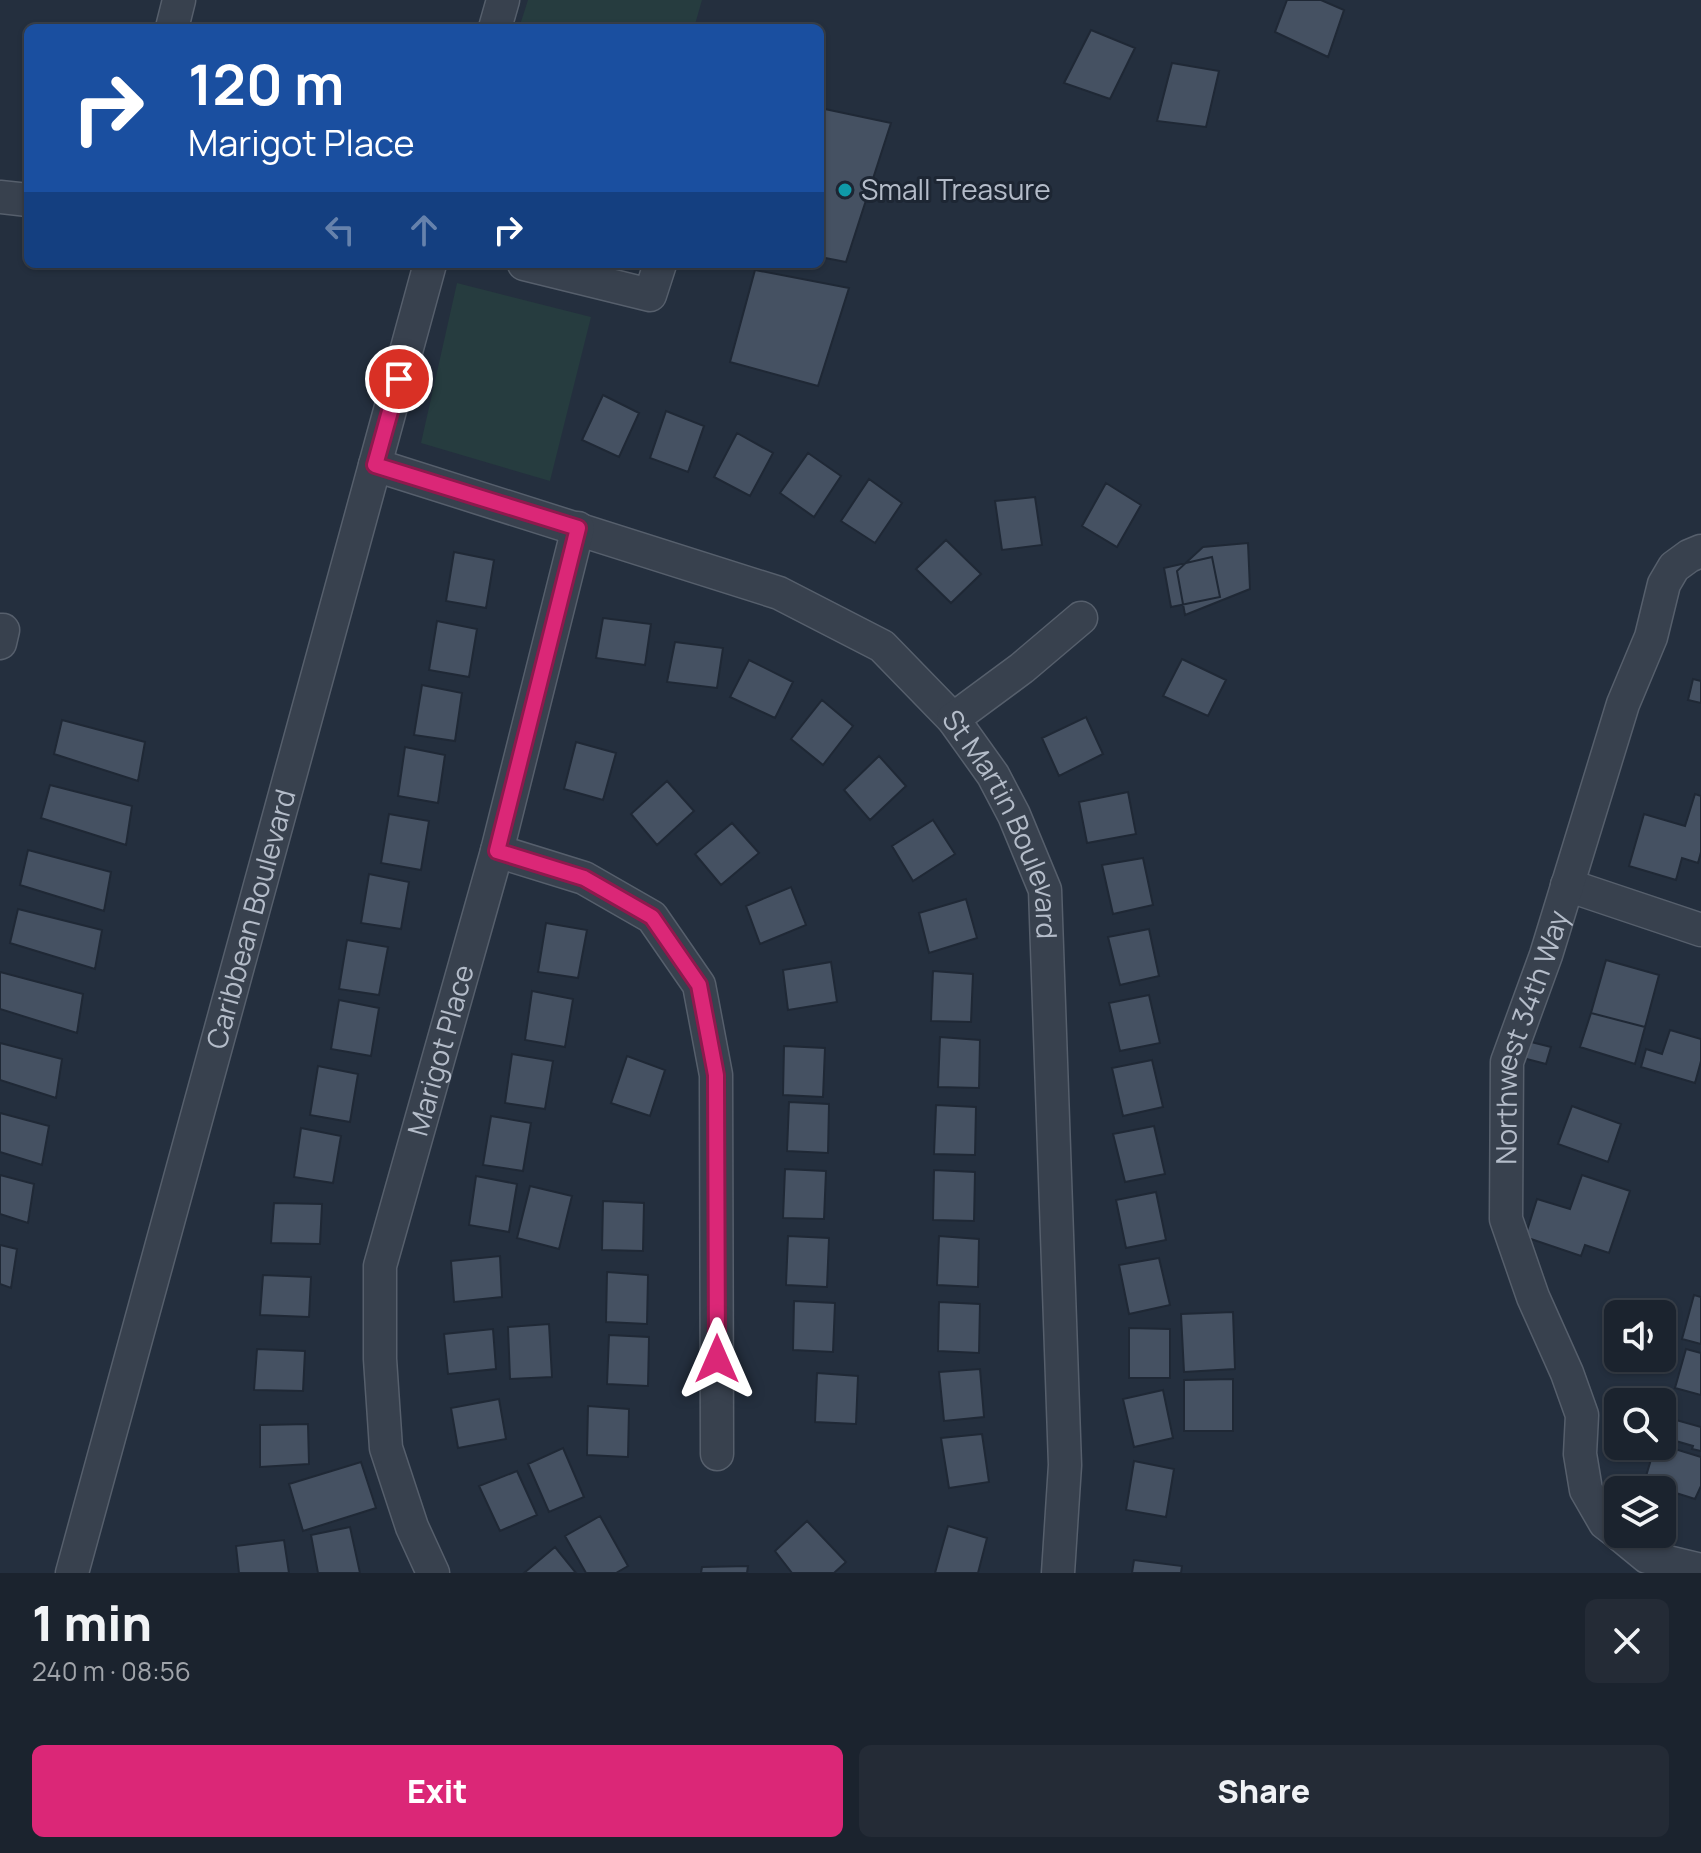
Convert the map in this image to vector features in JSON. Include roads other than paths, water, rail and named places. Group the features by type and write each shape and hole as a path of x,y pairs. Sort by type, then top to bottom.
{"street":[{"path":"173,24 179,0"},
{"path":"496,24 503,0"},
{"path":"0,197 24,200"},
{"name":"Caribbean Boulevard","path":"72,1573 429,268"},
{"path":"540,268 650,295 659,268"},
{"name":"St Martin Boulevard","path":"375,465 779,593 882,646 953,719 993,775 1014,815 1045,890 1065,1465 1058,1573"},
{"name":"Marigot Place","path":"433,1573 412,1527 386,1448 380,1359 380,1266 497,851 578,528"},
{"name":"Northwest 34th Way","path":"1604,1521 1586,1490 1580,1454 1582,1415 1533,1297 1506,1219 1507,1062 1567,885 1623,704 1651,637 1664,584 1674,567 1701,551"},
{"path":"953,719 1022,668 1081,618"},
{"path":"0,630 3,630 0,643"},
{"path":"497,851 584,878 652,917 699,985 716,1075 717,1454"},
{"path":"1567,885 1701,930"},
{"name":"Northwest 34th Way","path":"1636,1548 1647,1557 1701,1570"}],"place":[{"name":"Small Treasure","path":"845,190"}]}
